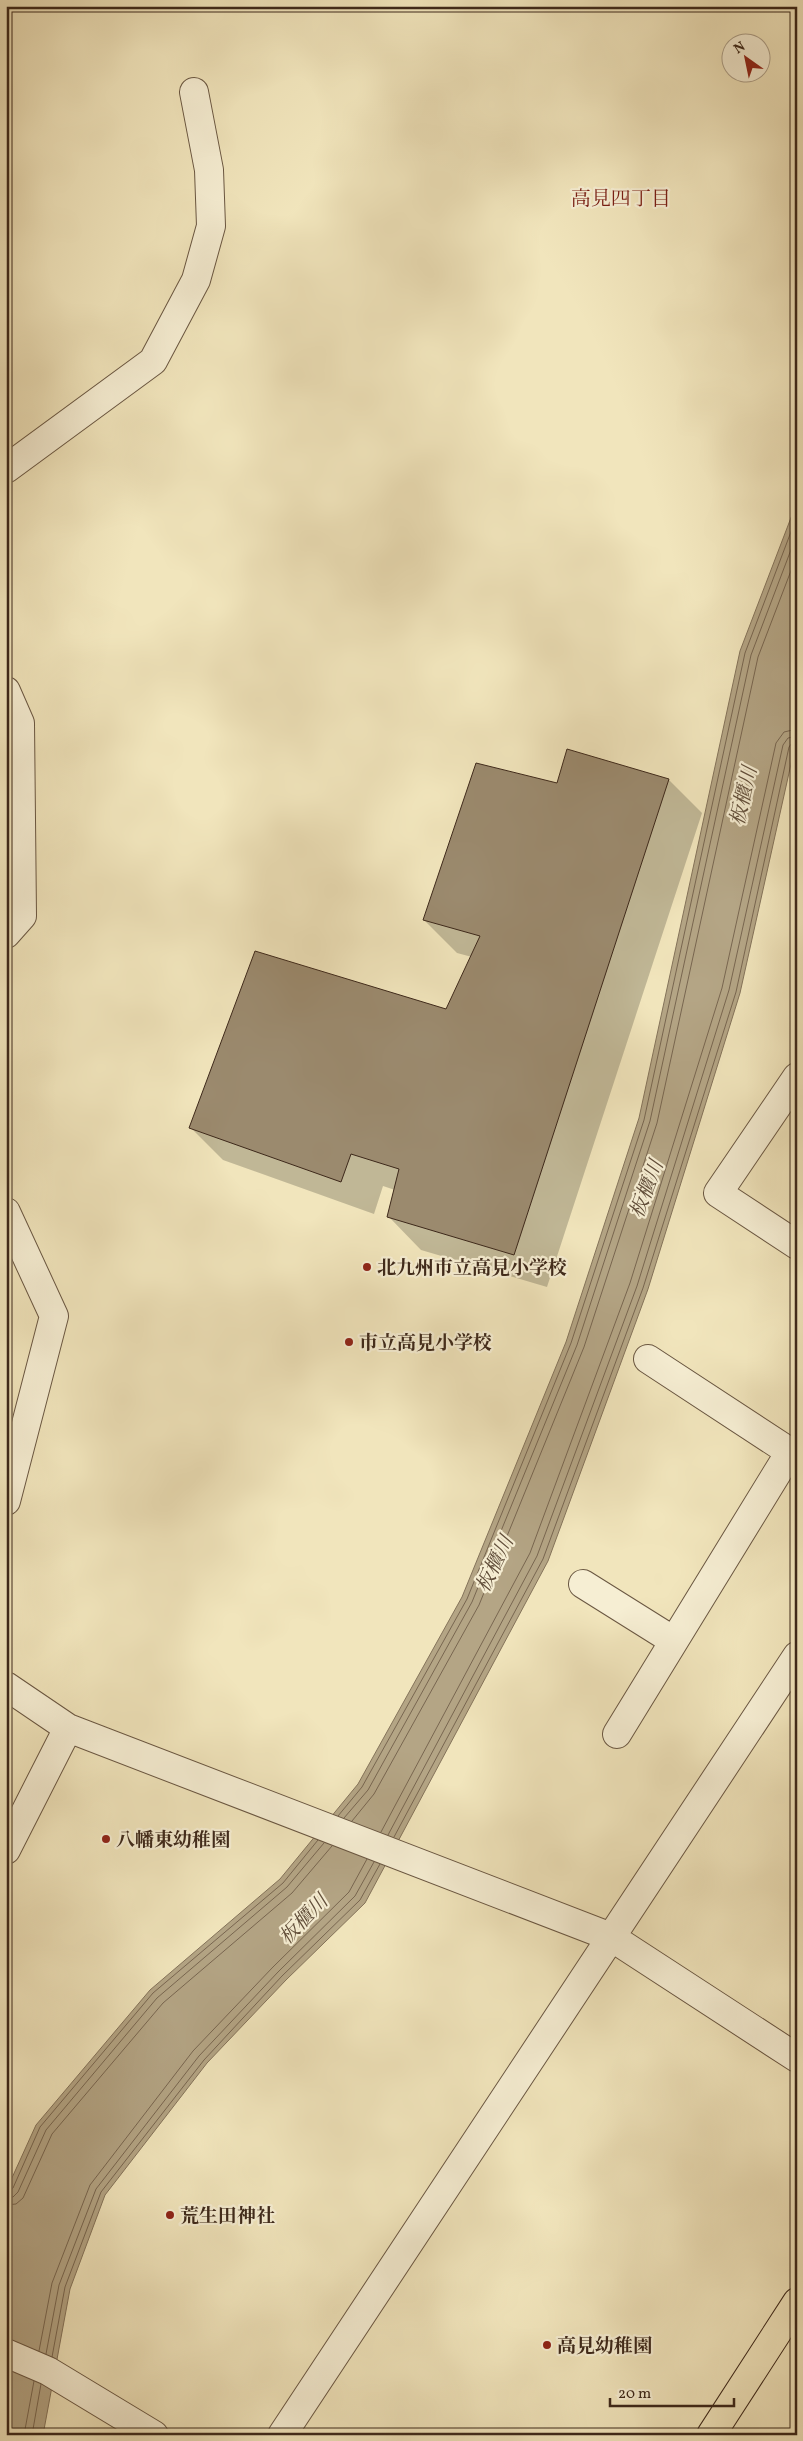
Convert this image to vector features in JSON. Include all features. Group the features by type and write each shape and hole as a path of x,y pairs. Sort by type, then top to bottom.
{"main road":[{"path":"711,2435 797,2302"}],"street":[{"path":"6,469 153,361 196,280 211,226 209,170 194,92"},
{"path":"6,691 20,723 22,916 6,934"},
{"path":"797,1077 718,1193 797,1245"},
{"path":"6,1212 54,1316 6,1502"},
{"path":"617,1734 793,1455 648,1359"},
{"path":"583,1584 674,1641"},
{"path":"282,2435 797,1656"},
{"path":"6,1686 68,1728 612,1937 797,2058"},
{"path":"6,1850 68,1728"},
{"path":"6,2353 48,2371 154,2435"}],"water":[{"name":"板櫃川","path":"797,502 797,737 740,993 648,1289 548,1561 365,1903 286,1980 207,2063 105,2195 70,2289 43,2435 6,2435 6,2191 36,2125 150,1990 280,1879 358,1784 462,1597 566,1342 639,1118 740,651"}],"building":[{"path":"567,749 669,779 514,1255 387,1217 399,1169 351,1154 341,1182 189,1128 255,951 446,1009 480,936 423,920 476,763 557,783"}],"place":[{"name":"北九州市立高見小学校","path":"367,1267"},
{"name":"市立高見小学校","path":"349,1342"},
{"name":"八幡東幼稚園","path":"106,1839"},
{"name":"荒生田神社","path":"170,2215"},
{"name":"高見幼稚園","path":"547,2345"}],"district":[{"name":"高見四丁目","path":"621,198"}]}
